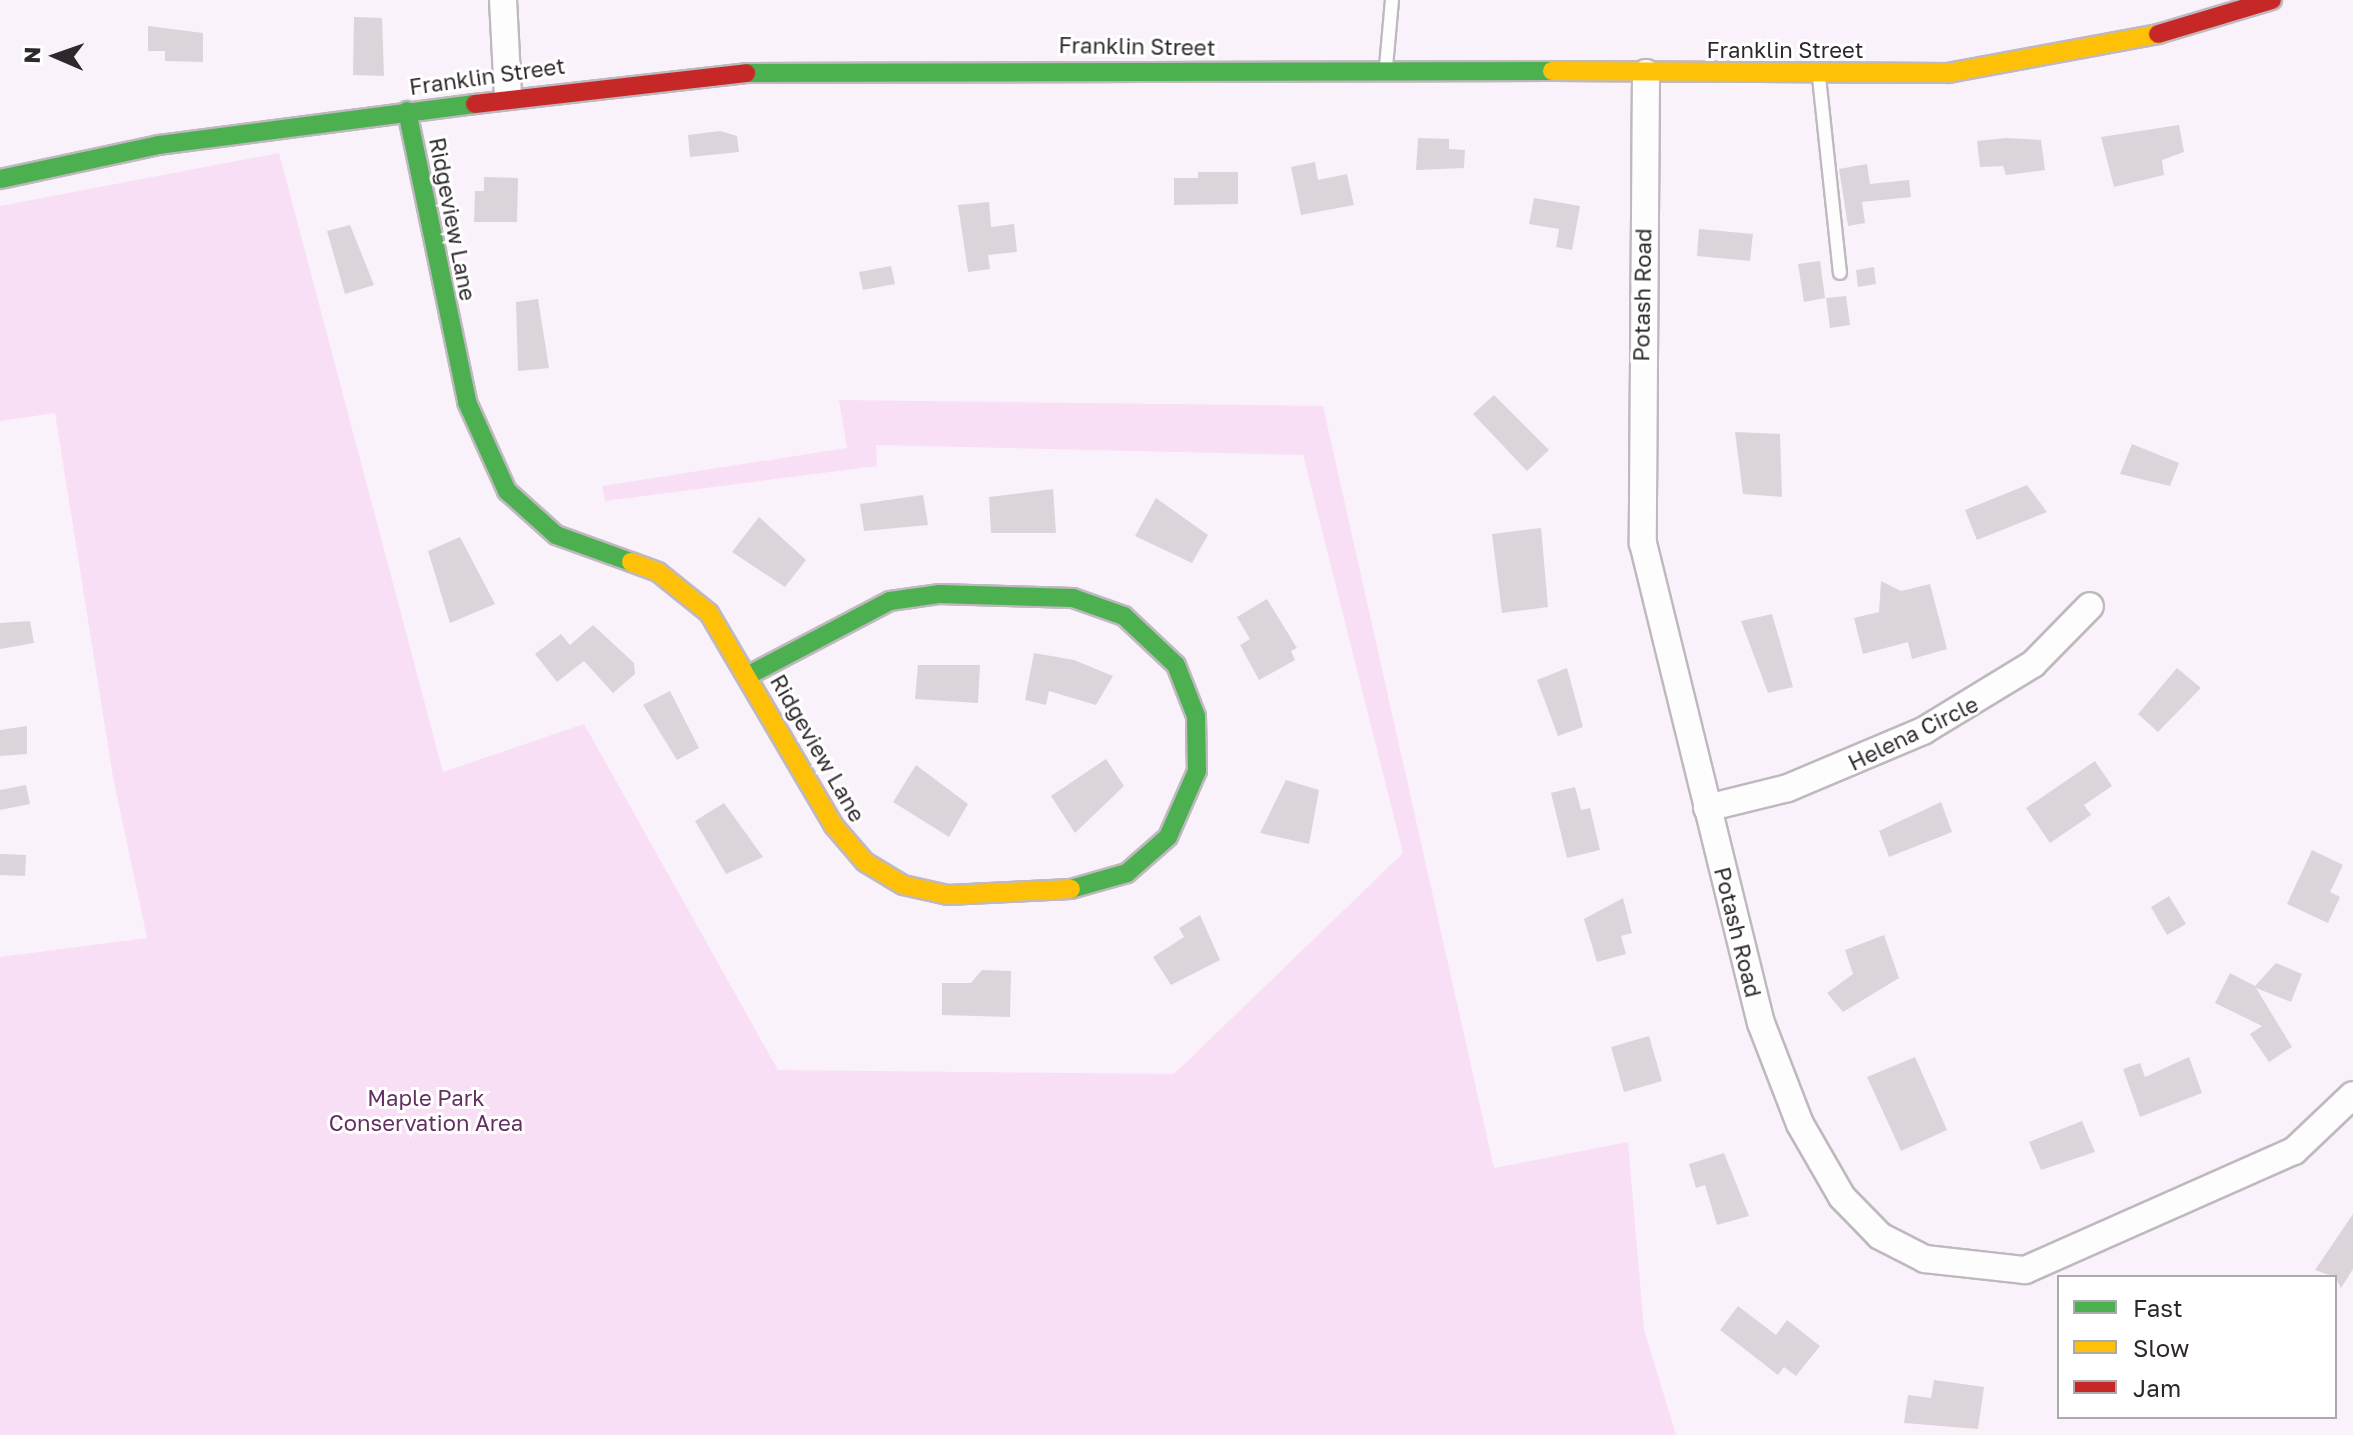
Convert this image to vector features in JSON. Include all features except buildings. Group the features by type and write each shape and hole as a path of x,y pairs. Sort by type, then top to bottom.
{"street":[{"path":"503,0 508,96"},
{"name":"Franklin Street","path":"0,179 159,145 508,96 769,70 1819,75 2038,64 2220,20 2272,0"},
{"name":"Potash Road","path":"1646,73 1641,519 1707,808 1761,1023 1800,1124 1851,1209 1908,1253 1990,1271 2041,1267 2294,1151 2353,1095"},
{"name":"Ridgeview Lane","path":"407,111 467,402 507,491 556,535 681,585 749,675 845,841 878,873 923,890 1058,894 1111,881 1168,837 1197,771 1196,716 1176,665 1132,621 1073,598 939,594 890,601 749,675"},
{"name":"Helena Circle","path":"1707,808 1801,783 1923,731 2033,664 2090,606"}],"lane":[{"path":"1386,74 1392,0"},
{"path":"1819,75 1840,273"}],"green space":[{"name":"Maple Park Conservation Area","path":"279,153 443,772 584,724 778,1070 1174,1074 1403,853 1303,455 876,445 877,466 605,501 602,486 847,448 839,400 1323,406 1494,1168 1628,1142 1644,1329 1676,1435 0,1435 0,957 147,938 113,777 55,413 0,421 0,206"}],"traffic: fast":[{"path":"746,73 1552,71"},
{"path":"0,179 159,145 475,104"},
{"path":"407,111 467,402 507,491 556,535 631,562"},
{"path":"749,675 890,601 939,594 1073,598 1124,616 1176,665 1196,716 1197,771 1168,837 1127,873 1071,889"}],"traffic: slow":[{"path":"1552,71 1948,73 2158,34"},
{"path":"631,562 658,572 709,613 834,826 865,862 903,885 948,895 1071,889"}],"traffic: jam":[{"path":"2158,34 2272,0"},
{"path":"475,104 746,73"}]}
